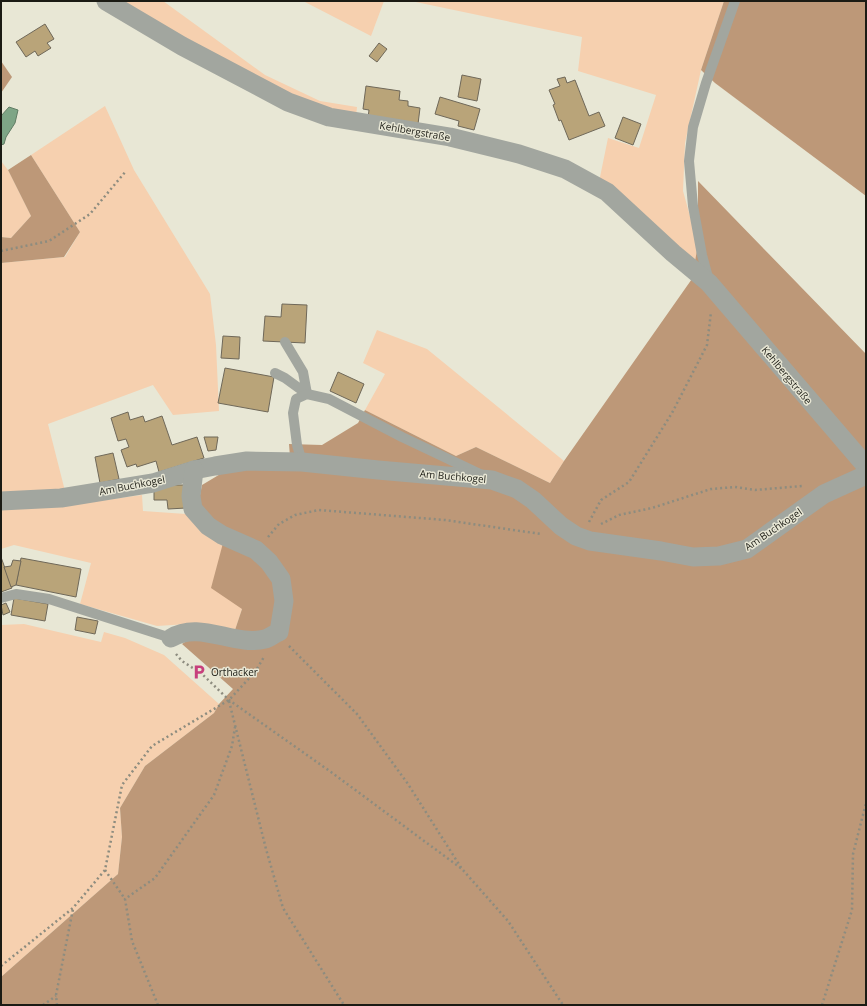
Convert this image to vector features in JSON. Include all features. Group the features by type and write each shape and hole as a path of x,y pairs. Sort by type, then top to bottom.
{"street":[{"name":"Kehlbergstraße","path":"106,1 182,46 288,102 329,117 450,137 520,154 565,169 607,192 673,253 709,283 866,466"},
{"name":"Am Buchkogel","path":"1,501 69,497 153,483 194,470 247,461 302,462 492,480 517,489 533,500 561,526 580,534 590,541 661,550 693,557 719,556 747,549 824,494 866,475"},
{"path":"171,638 178,634 198,632 245,640 265,639 279,632 284,601 281,579 269,562 256,550 222,535 208,526 192,509 191,496 194,470"}],"lane":[{"name":"Kehlbergstraße","path":"709,283 693,206 689,161 693,127 706,83 735,1"},
{"path":"285,342 303,372 307,394"},
{"path":"275,372 307,394 329,398 402,437 492,480"},
{"path":"302,462 297,444 293,413 296,399 307,394"},
{"path":"1,598 16,594 49,599 171,638"}],"path":[{"path":"1,251 49,241 90,214 126,171"},
{"path":"580,534 602,500 630,482 672,414 707,345 710,312 709,283"},
{"path":"580,534 619,515 652,508 711,489 735,487 755,490 808,485"},
{"path":"256,550 279,524 295,515 319,510 445,520 546,534"},
{"path":"1,966 73,908 105,870 122,785 152,746 229,700 255,672 279,632 293,651 357,714 408,784 462,869 508,922 563,1005"},
{"path":"171,638 170,646 182,662 202,674 229,700 331,772 462,869"},
{"path":"229,700 282,908 344,1005"},
{"path":"125,899 155,878 214,795 232,746 235,724"},
{"path":"822,1005 852,910 853,854 866,803"},
{"path":"105,870 125,899 132,941 158,1005"},
{"path":"56,1005 56,996 73,908"},
{"path":"43,1005 56,996"}],"shaded area":[{"path":"119,1 163,1 265,75 320,101 357,107 356,117 316,109"},
{"path":"303,1 384,1 371,36"},
{"path":"411,1 724,1 701,70 685,143 683,191 698,245 695,261 599,182 608,138 639,148 656,95 578,71 582,37"},
{"path":"724,1 866,1 866,196 715,83 701,70"},
{"path":"1,61 12,77 1,93"},
{"path":"105,106 134,170 210,294 216,345 219,411 173,415 153,385 48,424 65,491 1,496 1,263 65,257 80,232 31,155"},
{"path":"9,107 18,110 15,123 6,137 4,144 1,145 1,116"},
{"path":"31,155 80,232 64,257 1,263 1,237 11,238 31,216 8,170"},
{"path":"1,161 8,170 31,216 11,238 1,237"},
{"path":"698,181 866,354 866,1005 1,1005 1,977 118,874 122,837 120,808 145,766 214,713 219,704 233,689 182,644 192,637 234,633 242,609 211,588 223,543 198,505 202,485 222,473 290,457 289,444 322,445 358,423 365,410 456,456 476,447 550,483 694,276 698,245"},
{"path":"377,330 427,349 564,461 550,483 476,447 456,456 365,410 385,374 363,363"},
{"path":"142,495 143,511 186,514 223,543 242,609 234,633 188,624 157,626 80,604 91,563 14,545 1,549 1,509 68,505"},
{"path":"24,624 101,642 104,632 125,638 164,655 219,704 214,713 145,766 120,808 122,837 118,874 1,977 1,625"}],"building":[{"path":"45,24 54,39 47,43 51,48 38,56 35,51 26,57 16,42"},
{"path":"379,43 387,49 377,62 369,56"},
{"path":"462,75 481,79 477,101 458,97"},
{"path":"565,77 567,83 575,80 589,116 599,112 605,126 569,140 561,120 559,121 553,105 555,104 549,90 560,86 557,79"},
{"path":"366,86 400,91 399,100 408,101 408,106 420,108 418,124 368,118 369,110 363,109"},
{"path":"440,97 480,109 474,130 458,126 459,121 435,114"},
{"path":"623,117 641,124 633,145 615,138"},
{"path":"282,304 307,305 305,343 263,341 265,316 281,317"},
{"path":"223,336 240,337 239,359 221,358"},
{"path":"225,368 274,377 268,412 218,403"},
{"path":"338,372 364,384 356,403 330,391"},
{"path":"128,412 130,420 143,416 145,422 162,416 172,445 197,437 204,458 159,472 156,461 137,467 136,464 127,467 121,450 129,447 126,439 118,441 111,418"},
{"path":"204,437 218,437 216,450 208,451"},
{"path":"113,453 119,479 100,483 95,457"},
{"path":"154,485 186,485 186,508 168,509 167,500 154,500"},
{"path":"1,557 12,588 1,592"},
{"path":"21,558 81,569 76,597 16,585"},
{"path":"13,560 21,561 16,585 11,587 4,567 11,566"},
{"path":"14,598 48,604 45,621 11,615"},
{"path":"6,603 10,612 3,615 1,605"},
{"path":"77,617 98,621 95,634 75,630"}],"place":[{"name":"Orthacker","path":"199,672"}]}
